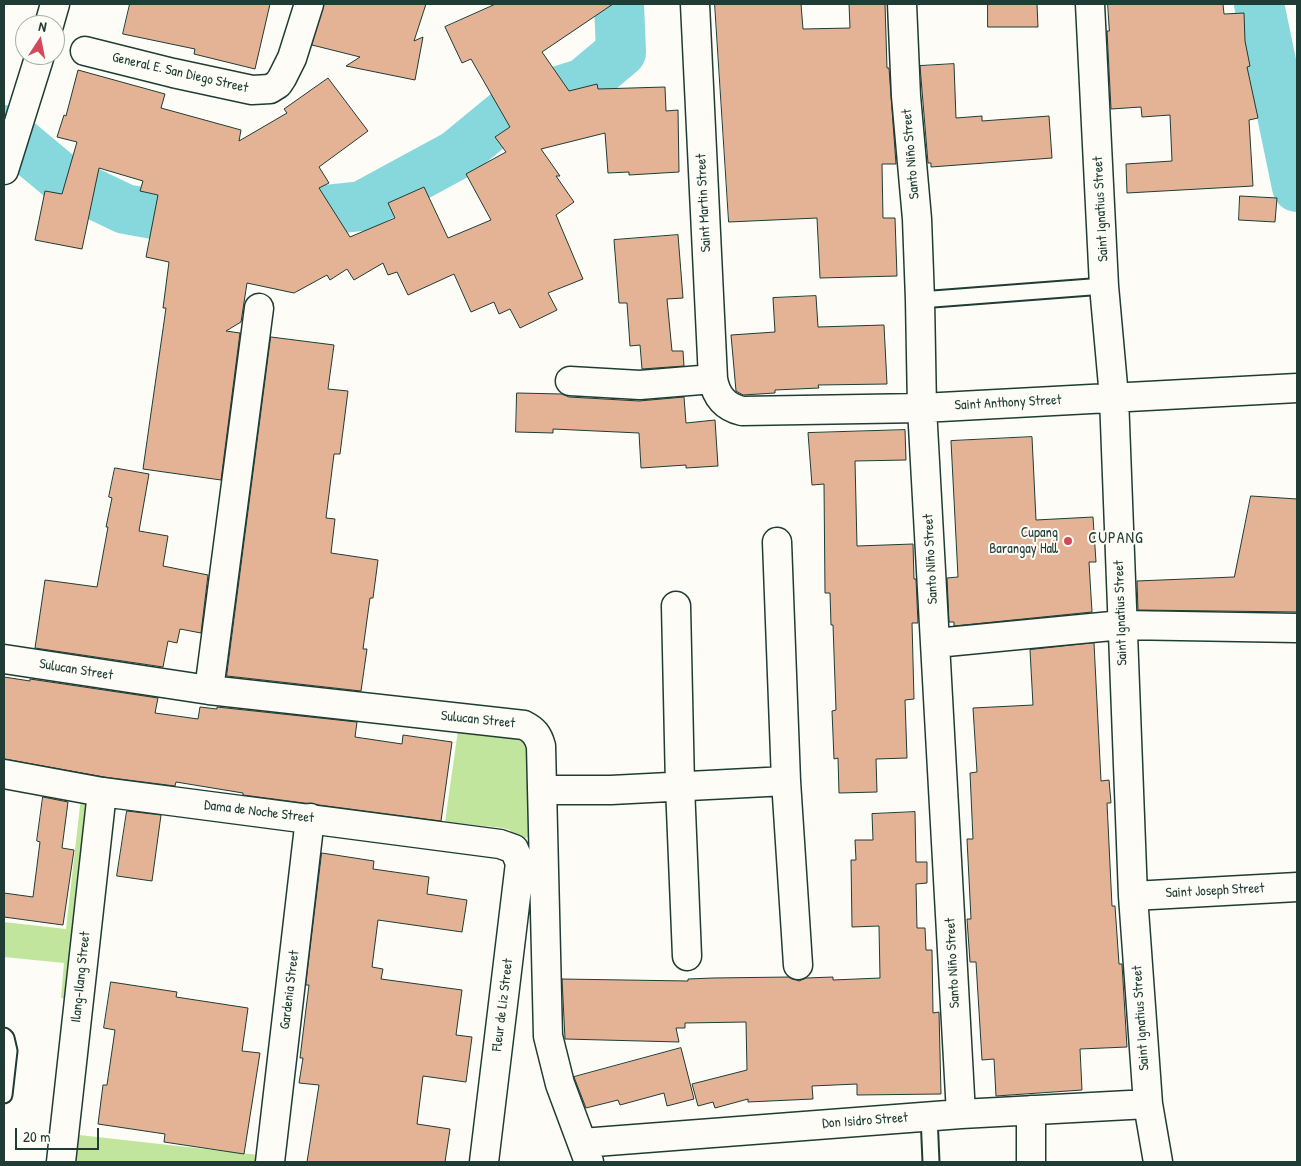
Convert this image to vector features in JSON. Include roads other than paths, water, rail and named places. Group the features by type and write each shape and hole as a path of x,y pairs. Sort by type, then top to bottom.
{"street":[{"name":"General E. San Diego Street","path":"85,51 252,90 270,89 278,84 292,58 309,4"},
{"name":"Saint Martin Street","path":"695,4 717,390"},
{"name":"Santo Niño Street","path":"902,4 906,96 917,219 922,408 961,1114"},
{"name":"Saint Ignatius Street","path":"1090,4 1104,286 1114,398 1133,896 1148,1104 1158,1162"},
{"path":"6,161 37,65"},
{"path":"209,690 259,308"},
{"path":"570,380 717,390"},
{"name":"Saint Anthony Street","path":"717,390 734,409 742,411 922,408 1297,388"},
{"path":"777,542 786,781 798,965"},
{"path":"676,606 680,786 687,956"},
{"path":"936,643 1122,625 1297,628"},
{"name":"Sulucan Street","path":"4,659 209,690 524,725 534,731 539,738 541,746 548,1036 560,1084 585,1153"},
{"name":"Dama de Noche Street","path":"4,774 102,792 500,844 514,849"},
{"path":"542,790 610,790 786,781"},
{"name":"Ilang-Ilang Street","path":"60,1162 102,792"},
{"name":"Gardenia Street","path":"270,1162 310,818"},
{"name":"Fleur de Liz Street","path":"484,1162 520,863 514,849"},
{"name":"Saint Joseph Street","path":"1133,896 1297,887"},
{"name":"Don Isidro Street","path":"585,1153 929,1116 1148,1104"},
{"path":"1031,1110 1031,1162"}],"lane":[{"path":"920,300 1104,286"},
{"path":"4,1036 9,1051 4,1095"},
{"path":"929,1116 931,1162"}],"waterway":[{"path":"4,130 64,180 125,209 203,223 362,206 456,155 518,104 584,83 621,52 619,4"},
{"path":"1259,4 1297,187"}],"place":[{"name":"Cupang Barangay Hall","path":"1068,541"}],"district":[{"name":"CUPANG","path":"1116,539"}]}
